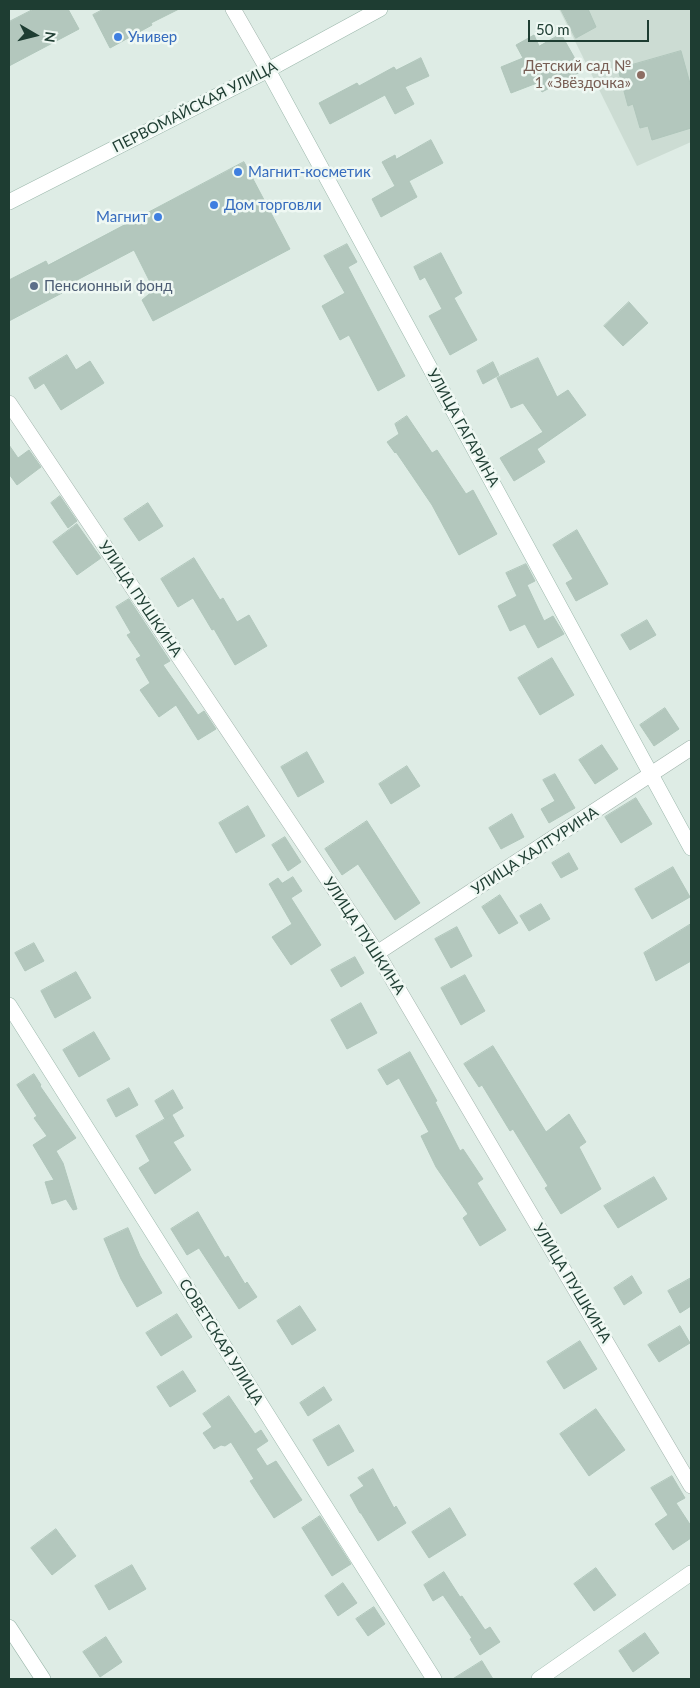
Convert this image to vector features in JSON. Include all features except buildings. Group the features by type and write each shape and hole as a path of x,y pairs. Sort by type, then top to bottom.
{"street":[{"name":"УЛИЦА ГАГАРИНА","path":"233,9 691,848"},
{"name":"ПЕРВОМАЙСКАЯ УЛИЦА","path":"9,202 268,70 380,9"},
{"name":"УЛИЦА ПУШКИНА","path":"9,403 377,953 691,1486"},
{"name":"УЛИЦА ХАЛТУРИНА","path":"377,953 691,748"},
{"name":"СОВЕТСКАЯ УЛИЦА","path":"9,1005 434,1679"},
{"path":"539,1679 691,1573"},
{"path":"9,1627 44,1679"}],"shaded area":[{"name":"Детский сад № 1 «Звёздочка»","path":"559,9 691,9 691,142 637,166"}],"place":[{"name":"Универ","path":"118,37"},
{"name":"Детский сад № 1 «Звёздочка»","path":"641,75"},
{"name":"Магнит-косметик","path":"238,172"},
{"name":"Дом торговли","path":"214,205"},
{"name":"Магнит","path":"158,217"},
{"name":"Пенсионный фонд","path":"34,286"}]}
